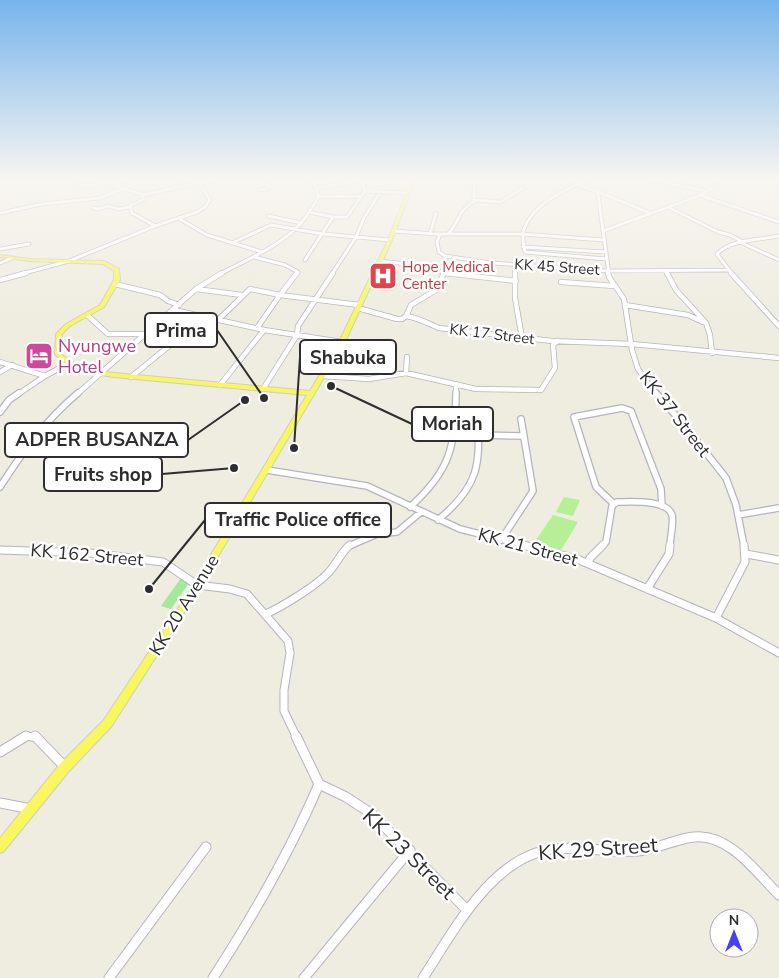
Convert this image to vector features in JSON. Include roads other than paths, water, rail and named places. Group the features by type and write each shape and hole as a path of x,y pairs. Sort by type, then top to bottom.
{"main road":[{"name":"KK 20 Avenue","path":"0,847 65,767 107,724 197,585 342,342 396,224"},
{"path":"0,256 104,263 113,266 118,272 102,306 68,324 59,334 58,354 69,363 101,374 311,392"}],"street":[{"path":"150,224 155,226"},
{"path":"0,280 69,261 162,224"},
{"path":"188,224 207,235 262,252"},
{"path":"232,243 269,224 323,234 390,240"},
{"path":"0,487 27,445 58,409 147,334 196,289 218,275 254,257 301,224"},
{"path":"305,260 329,224"},
{"path":"263,389 297,335 298,326 356,237 362,224"},
{"path":"430,234 433,224"},
{"path":"449,233 457,224"},
{"path":"526,224 522,234 525,252 606,258"},
{"name":"KK 37 Street","path":"602,224 610,279 626,304 632,344 642,377 685,426 726,478 738,515 746,554"},
{"path":"603,231 619,224"},
{"path":"701,224 718,232 730,235 742,243 779,260"},
{"path":"393,231 430,234 522,234 604,240"},
{"path":"406,316 411,305 436,290 444,273 446,267 445,256 437,250 440,234"},
{"path":"779,236 726,246 718,251 718,256 728,270 779,326"},
{"path":"0,249 28,244"},
{"path":"523,247 606,252"},
{"name":"KK 45 Street","path":"445,256 515,264 608,271 728,270"},
{"path":"254,257 298,271 292,281 281,291 257,328"},
{"path":"0,263 12,258"},
{"path":"379,261 428,266 444,273 516,281"},
{"path":"515,264 515,298 522,338"},
{"path":"666,270 676,290 706,323 710,335 712,353"},
{"path":"561,282 614,286"},
{"path":"114,284 160,295 168,301 179,305"},
{"name":"KK 17 Street","path":"196,289 242,295 252,288 280,295 317,298 358,306 397,319 402,319 406,316 420,318 424,322 439,328 522,338 558,342 632,344 779,358"},
{"path":"219,319 242,295"},
{"path":"626,304 688,315 706,323"},
{"path":"174,310 264,330 342,342"},
{"path":"87,315 108,334 147,334"},
{"path":"131,377 206,316"},
{"path":"220,385 264,330"},
{"path":"322,376 369,379 406,374 476,389 542,390 555,368 552,346 558,342"},
{"path":"406,374 407,357"},
{"path":"0,362 45,376"},
{"path":"0,412 10,399 69,363"},
{"path":"0,372 12,365"},
{"path":"410,507 435,482 453,444 456,384"},
{"path":"614,504 596,487 574,417 622,408 631,411 661,489 662,506"},
{"path":"438,520 457,506 470,489 477,469 479,435 477,414"},
{"path":"501,540 533,491 521,419"},
{"path":"479,435 524,436"},
{"name":"KK 21 Street","path":"267,470 367,486 460,529 565,555 588,563 716,618 779,654"},
{"path":"614,504 617,502 655,503 667,508 672,515 670,554 647,589"},
{"path":"588,563 590,558 606,542 614,504"},
{"path":"738,515 779,508"},
{"path":"266,614 282,606 324,577 344,550 352,544 377,534 397,532 421,512"},
{"name":"KK 162 Street","path":"0,550 90,553 163,562 197,585"},
{"path":"716,618 743,567 746,554 779,560"},
{"path":"197,585 242,592 252,598 290,646 289,665 284,690 284,711 319,784 302,826 235,944 213,978"},
{"path":"0,752 27,736 34,736 65,767"},
{"name":"KK 23 Street","path":"319,784 346,797 372,814 410,850 467,910"},
{"path":"0,803 31,809"},
{"name":"KK 29 Street","path":"423,978 467,910 508,867 528,854 553,848 638,851 696,837 710,838 730,848 779,895"},
{"path":"109,978 206,848"},
{"path":"304,978 410,850"}],"place":[{"name":"Hope Medical Center","path":"383,276"},
{"name":"Nyungwe Hotel","path":"39,356"},
{"name":"Moriah","path":"331,386"},
{"name":"Prima","path":"264,398"},
{"name":"ADPER BUSANZA","path":"245,400"},
{"name":"Shabuka","path":"294,448"},
{"name":"Fruits shop","path":"234,468"},
{"name":"Traffic Police office","path":"149,589"}]}
